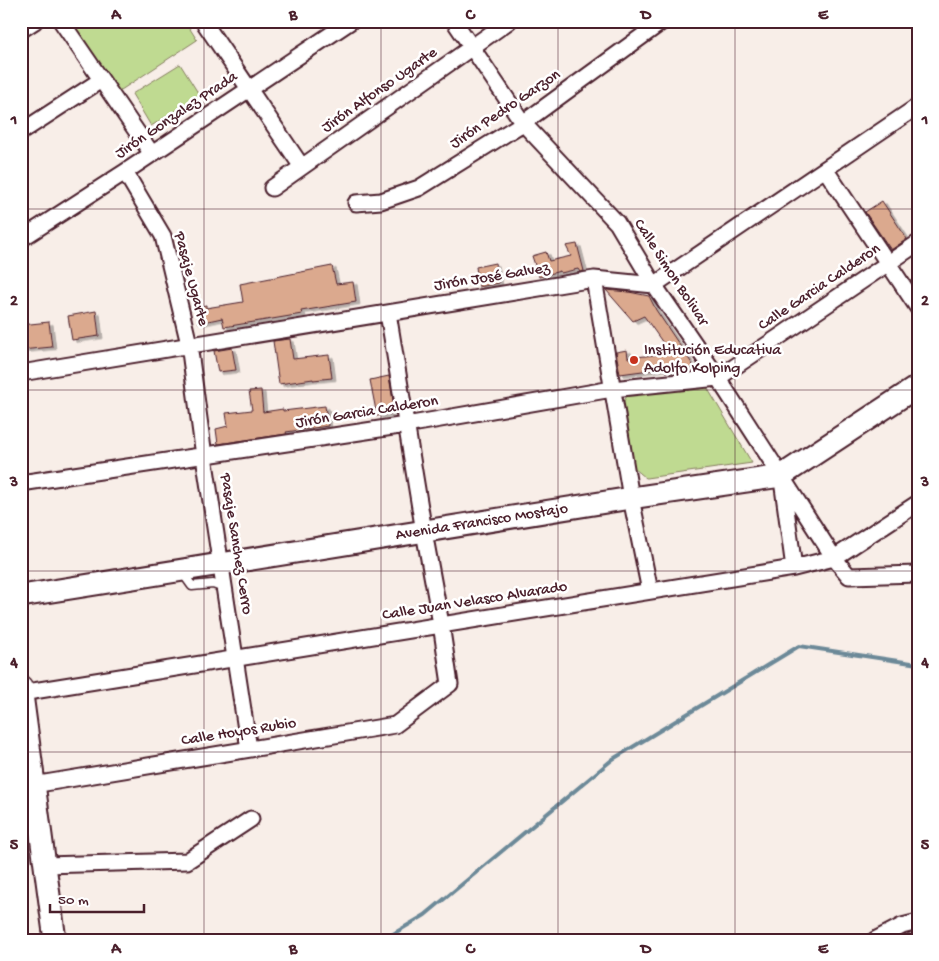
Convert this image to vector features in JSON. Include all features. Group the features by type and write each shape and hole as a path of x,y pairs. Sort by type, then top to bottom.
{"street":[{"path":"21,30 35,21"},
{"path":"61,21 152,154"},
{"path":"203,21 302,167"},
{"name":"Jirón Gonzalez Prada","path":"21,238 125,172 351,21"},
{"name":"Calle Simon Bolivar","path":"454,21 523,123 617,223 654,284 718,378 834,558 849,576 918,574"},
{"name":"Jirón Alfonso Ugarte","path":"272,188 509,21"},
{"name":"Jirón Pedro Garzon","path":"356,203 380,201 418,188 523,123 663,21"},
{"path":"21,132 101,80"},
{"path":"654,284 918,106"},
{"path":"826,169 918,308"},
{"name":"Pasaje Ugarte","path":"125,172 163,236 189,344"},
{"name":"Calle Garcia Calderon","path":"718,378 918,243"},
{"path":"594,279 631,498 650,591"},
{"name":"Jirón José Galvez","path":"21,372 594,279 654,284"},
{"path":"388,313 441,624"},
{"name":"Pasaje Sanchez Cerro","path":"189,344 204,456 249,749"},
{"name":"Jirón Garcia Calderon","path":"21,483 406,426 612,389 718,378"},
{"name":"Avenida Francisco Mostajo","path":"21,596 631,498 781,476 918,386"},
{"path":"781,476 794,568"},
{"name":"Calle Juan Velasco Alvarado","path":"22,691 235,659 794,568 834,558 918,503"},
{"name":"Calle Hoyos Rubio","path":"28,786 395,724 450,684 441,624"},
{"path":"22,691 28,786 45,865 53,939"},
{"path":"45,865 187,861 251,819"},
{"path":"875,940 904,933 918,922"}],"lane":[{"path":"181,571 192,586 213,584 224,588"}],"green space":[{"path":"70,21 185,21 197,40 118,92"},
{"path":"180,64 200,96 151,126 132,94"},
{"path":"705,384 752,463 646,478 634,468 624,401 629,392"}],"building":[{"path":"882,201 907,239 891,250 865,212"},
{"path":"577,244 584,271 580,272 578,269 561,273 560,271 539,277 532,256 546,252 549,261 571,256 566,246"},
{"path":"495,263 499,283 479,287 476,267"},
{"path":"332,266 336,284 353,282 356,302 301,311 302,314 224,327 222,318 199,323 196,307 206,305 206,308 243,302 240,284"},
{"path":"606,290 649,296 656,310 695,368 666,372 665,368 620,374 616,352 627,350 628,358 670,353 644,316 633,321"},
{"path":"96,311 99,336 72,340 68,316"},
{"path":"49,322 52,347 21,350 21,325"},
{"path":"290,339 293,359 329,355 332,378 279,384 273,341"},
{"path":"232,348 236,370 218,372 214,351"},
{"path":"389,376 395,413 377,416 370,380"},
{"path":"261,390 263,412 325,406 328,426 218,444 216,429 228,426 226,413 252,410 249,391"}],"waterway":[{"path":"383,940 425,915 613,759 799,646 918,664"}],"place":[{"name":"Institución Educativa Adolfo Kolping","path":"634,360"}]}
